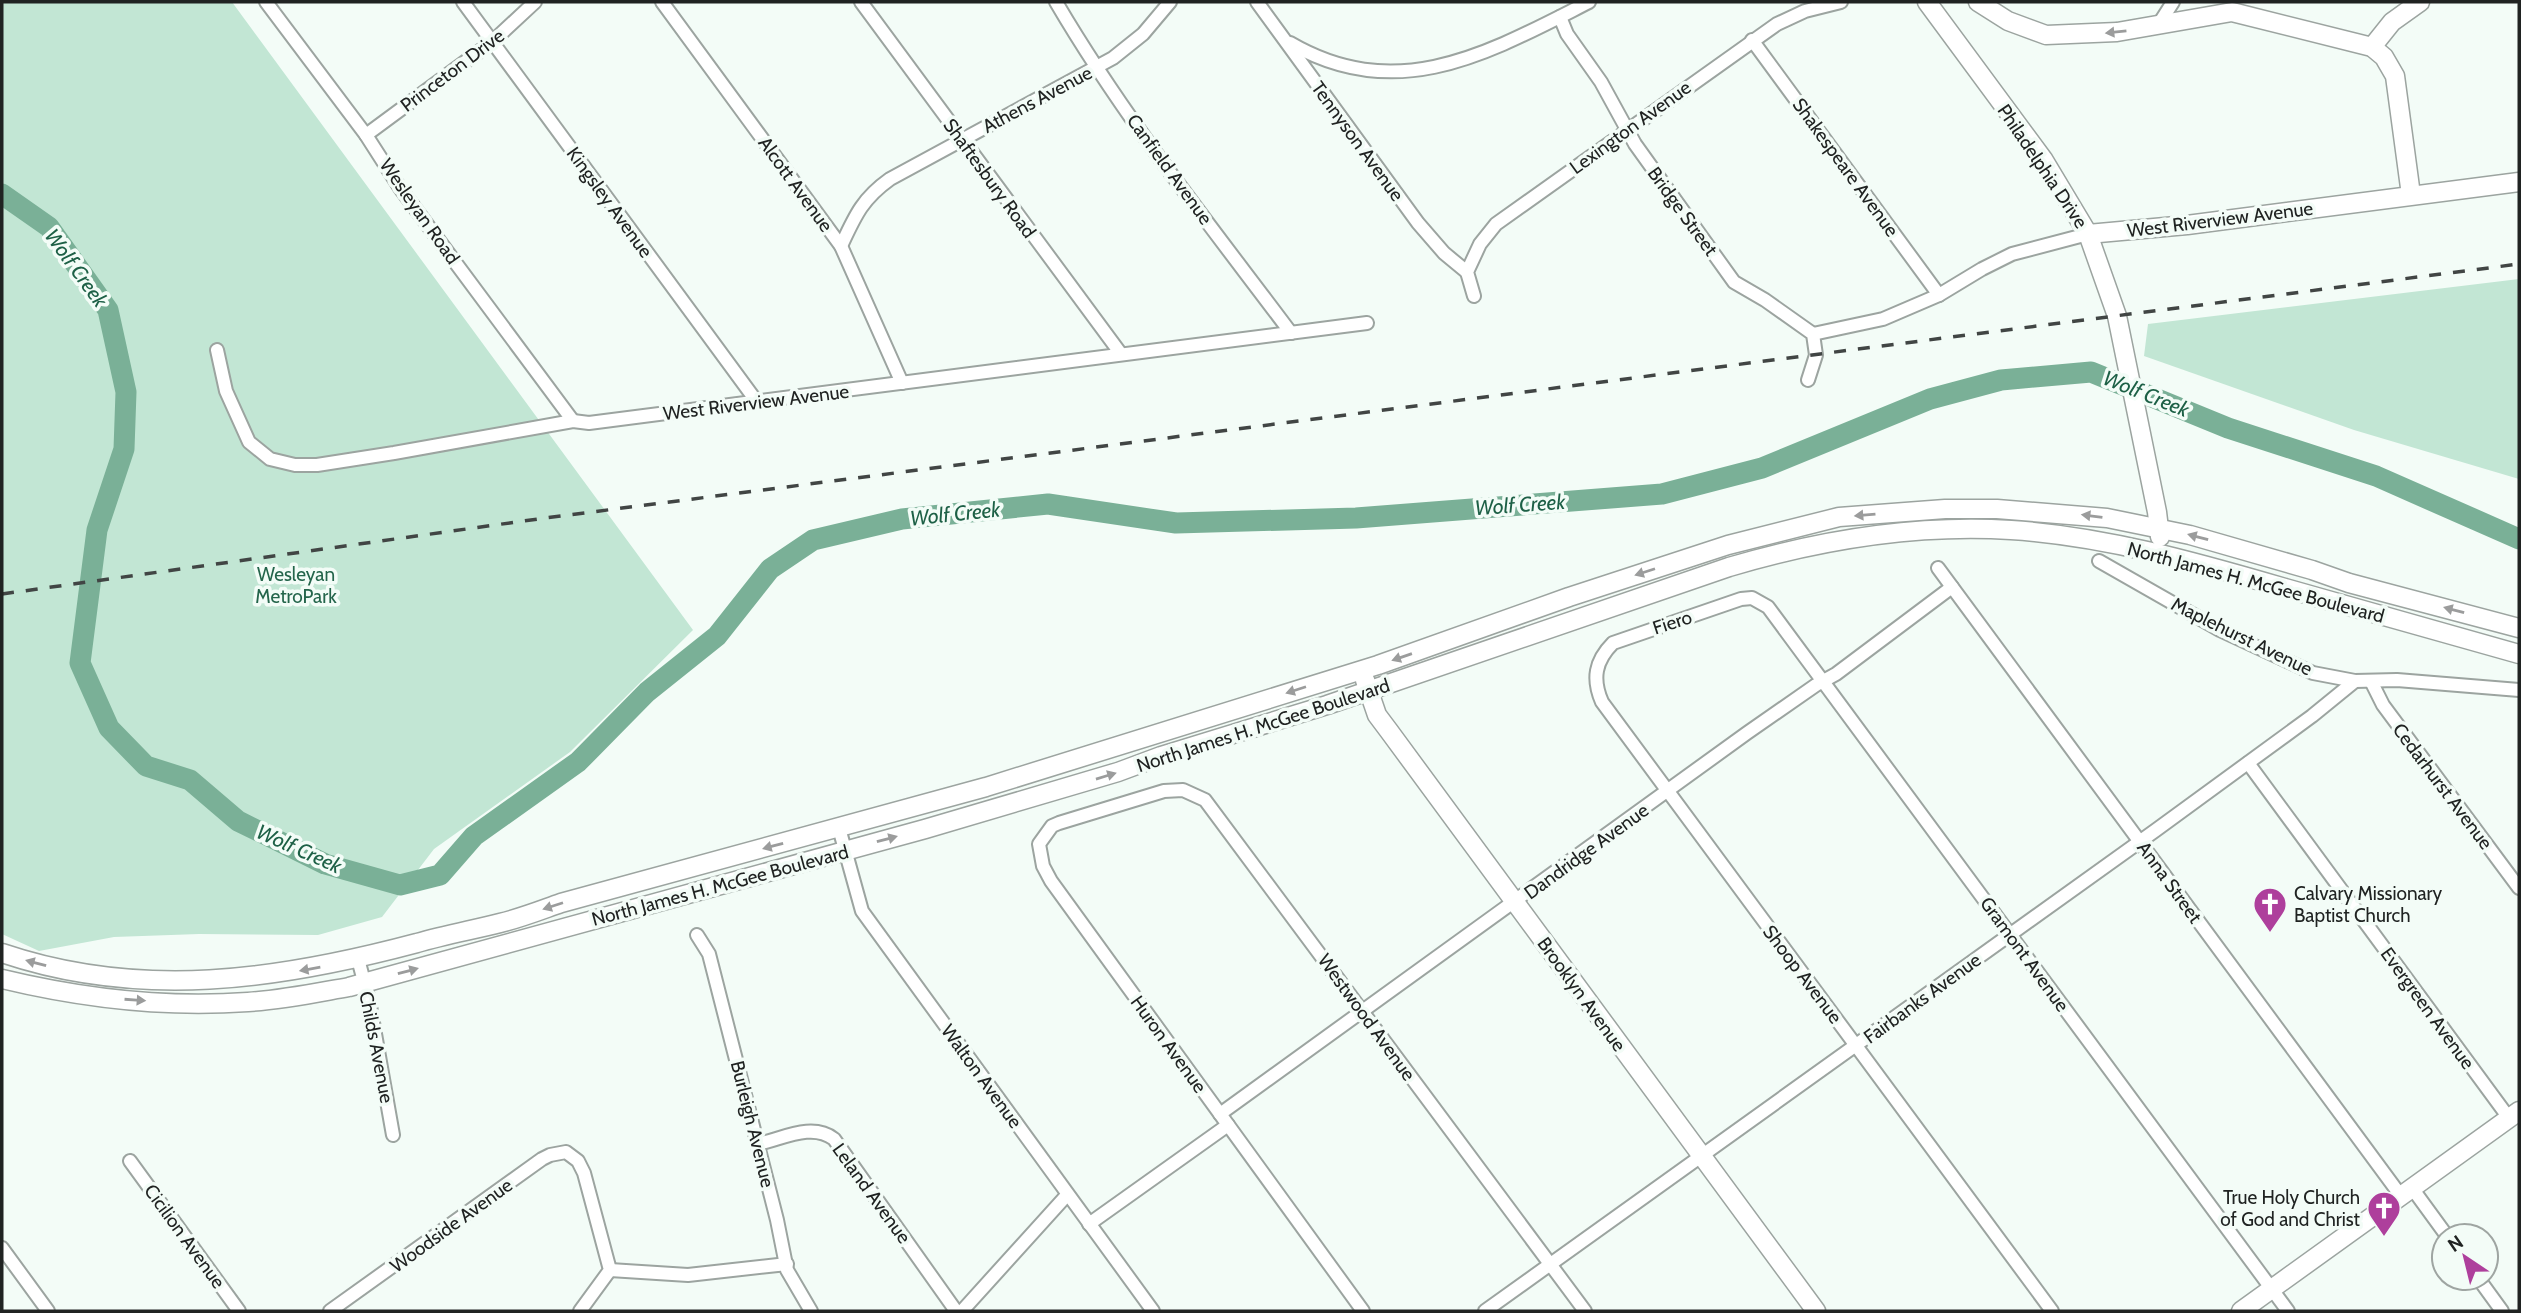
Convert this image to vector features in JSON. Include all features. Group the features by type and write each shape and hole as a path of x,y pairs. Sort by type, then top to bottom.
{"main road":[{"path":"1930,6 1951,2"},
{"path":"1978,2 2008,21 2046,35 2117,32 2230,7 2372,47 2384,57 2395,76 2411,195"},
{"path":"2372,47 2392,22 2420,2"},
{"name":"Philadelphia Drive","path":"1930,6 2043,159 2088,234 2117,316 2150,474 2162,554"},
{"name":"West Riverview Avenue","path":"2088,234 2187,225 2519,181"},
{"name":"North James H. McGee Boulevard","path":"2,953 29,962 91,975 194,981 271,975 358,959 515,919 561,903 996,784 1361,670 1728,545 1839,517 1935,509 1997,509 2066,513 2159,528 2312,570 2349,583 2519,628"},
{"name":"North James H. McGee Boulevard","path":"2,979 79,994 211,1004 278,999 365,982 845,851 1118,772 1510,644 1605,608 1643,598 1729,567 1765,556 1857,537 1966,529 2011,530 2162,554 2519,654"},
{"name":"Brooklyn Avenue","path":"1361,670 1377,715 1816,1311"},
{"path":"2241,1311 2514,1114"}],"street":[{"name":"Wesleyan Road","path":"266,2 573,421"},
{"name":"Kingsley Avenue","path":"463,2 757,402"},
{"name":"Princeton Drive","path":"366,135 492,42 535,2"},
{"name":"Alcott Avenue","path":"662,2 841,246 902,383"},
{"name":"Shaftesbury Road","path":"861,2 1121,354"},
{"name":"Canfield Avenue","path":"1056,2 1097,67 1172,173 1291,333"},
{"name":"Athens Avenue","path":"841,246 860,207 876,190 1097,67 1132,44 1157,20 1170,2"},
{"name":"Tennyson Avenue","path":"1257,2 1418,223 1444,253 1467,272"},
{"path":"1284,39 1311,55 1370,71 1434,69 1455,63 1590,2"},
{"name":"Lexington Avenue","path":"1467,272 1480,244 1496,225 1752,40 1785,19 1841,2"},
{"path":"2159,24 2173,2"},
{"name":"Bridge Street","path":"1560,17 1567,34 1601,82 1635,144 1734,282 1813,334"},
{"name":"Shakespeare Avenue","path":"1752,40 1939,295"},
{"name":"West Riverview Avenue","path":"1813,334 1883,319 1939,295 2012,254 2088,234"},
{"path":"1467,272 1474,296"},
{"name":"West Riverview Avenue","path":"217,349 226,391 249,442 270,459 295,466 394,453 573,421 589,423 1367,323"},
{"path":"1808,380 1816,355 1813,334"},
{"name":"Maplehurst Avenue","path":"2099,562 2220,630 2313,673 2355,681 2397,680 2519,690"},
{"name":"Anna Street","path":"1938,568 2139,841 2407,1192 2434,1222"},
{"name":"Dandridge Avenue","path":"1220,1114 1668,791 1836,674 1952,587"},
{"name":"Fiero","path":"1598,664 1605,650 1621,639 1741,599 1758,600"},
{"name":"Gramont Avenue","path":"1758,600 1768,607 2288,1311"},
{"name":"Shoop Avenue","path":"1598,664 1596,684 1602,702 2052,1311"},
{"name":"Fairbanks Avenue","path":"1485,1311 2248,763 2355,681"},
{"name":"Cedarhurst Avenue","path":"2371,681 2383,705 2519,888"},
{"name":"Evergreen Avenue","path":"2248,763 2514,1114"},
{"name":"Westwood Avenue","path":"1115,806 1172,790 1183,790 1205,800 1585,1311"},
{"name":"Huron Avenue","path":"1115,806 1052,826 1038,844 1042,866 1363,1311"},
{"name":"Walton Avenue","path":"839,828 862,911 1153,1311"},
{"name":"Burleigh Avenue","path":"697,935 709,954 787,1270 811,1311"},
{"name":"Childs Avenue","path":"358,959 365,982 394,1135"},
{"path":"1089,1224 1228,1125"},
{"name":"Leland Avenue","path":"758,1144 809,1131 819,1131 834,1139 956,1311"},
{"name":"Woodside Avenue","path":"330,1311 542,1159 566,1152 575,1157 584,1172 610,1270"},
{"name":"Cicilion Avenue","path":"130,1161 239,1311"},
{"path":"962,1311 1067,1195"},
{"path":"2,1248 47,1311"},
{"path":"580,1311 610,1270 688,1275 787,1264"},
{"path":"2488,1292 2502,1311"}],"green space":[{"name":"Wesleyan MetroPark","path":"2,2 232,2 693,630 570,752 434,849 382,917 318,935 199,934 114,937 39,951 2,934"},
{"path":"2519,279 2519,479 2354,430 2144,356 2148,324"}],"waterway":[{"name":"Wolf Creek","path":"2,194 49,227 108,310 126,392 124,449 97,530 80,663 109,728 146,766 190,780 238,821 325,864 400,885 440,875 474,836 578,762 647,692 717,636 770,569 813,540 902,519 1048,504 1176,523 1356,518 1662,494 1762,468 1930,399 2001,380 2091,372 2228,428 2376,476 2519,539"}],"railway":[{"path":"2,594 545,518 2519,264"}],"place":[{"name":"Calvary Missionary Baptist Church","path":"2270,934"},
{"name":"True Holy Church of God and Christ","path":"2384,1238"}]}
